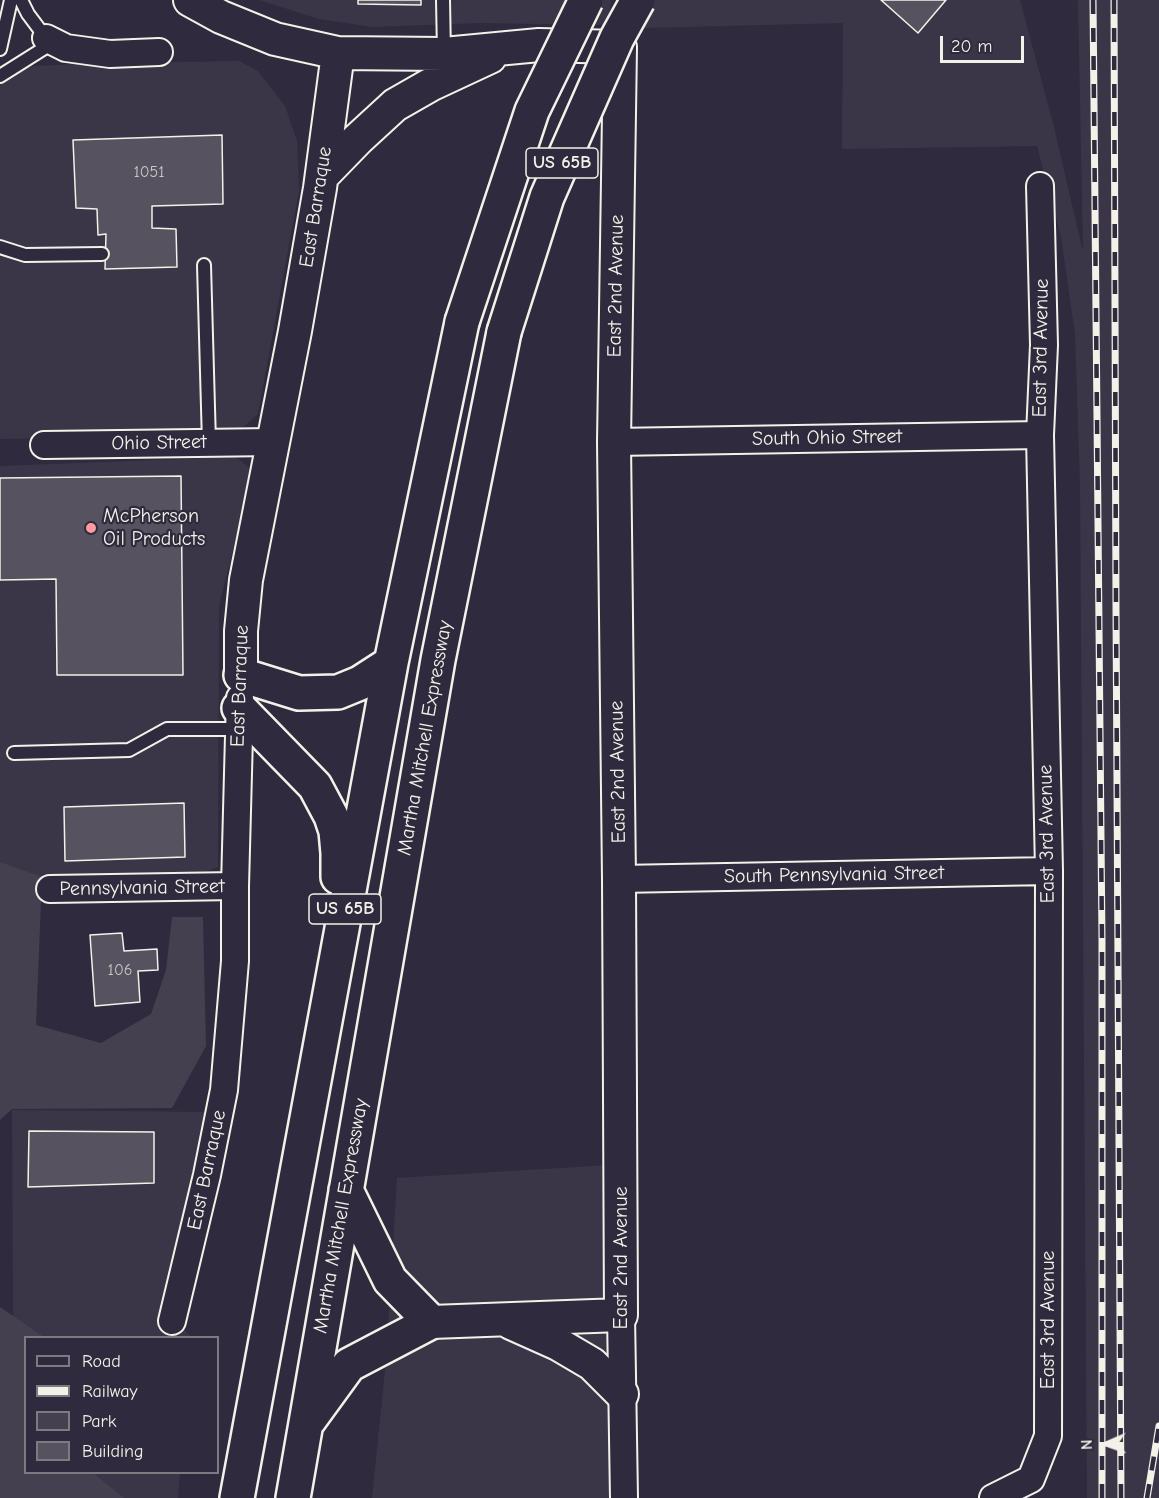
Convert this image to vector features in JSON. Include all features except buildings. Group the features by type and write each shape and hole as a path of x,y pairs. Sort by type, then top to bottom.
{"highway":[{"name":"US 65B","path":"237,1498 391,663 462,322 532,111 586,0"},
{"name":"Martha Mitchell Expressway","path":"293,1498 438,660 504,333 547,197 617,38 638,0"},
{"path":"241,675 299,693 338,692 360,683 391,663"},
{"path":"239,719 315,786 331,816 339,853 337,952"},
{"path":"304,1426 349,1365 431,1322 390,1280 346,1190"}],"street":[{"path":"190,0 220,17 275,39 338,53 444,54 539,45 620,47"},
{"name":"East 2nd Avenue","path":"624,0 620,47 614,442 624,1498"},
{"path":"50,40 66,48 110,54 159,52"},
{"path":"322,176 395,105 430,85 509,48"},
{"name":"East Barraque","path":"172,1321 207,1174 224,1090 235,961 241,631 246,580 297,320 322,176 338,53"},
{"name":"East 3rd Avenue","path":"993,1498 1031,1479 1048,1436 1048,871 1040,435 1044,345 1040,186"},
{"name":"South Ohio Street","path":"614,442 1040,435"},
{"name":"Ohio Street","path":"44,445 273,442"},
{"name":"South Pennsylvania Street","path":"619,879 1048,871"},
{"name":"Pennsylvania Street","path":"50,889 235,886"},
{"path":"431,1322 621,1315"},
{"path":"505,1320 558,1344 592,1364 622,1394"}],"lane":[{"path":"0,49 11,0"},
{"path":"0,76 50,40 28,14 21,0"},
{"path":"443,0 444,54"},
{"path":"0,247 25,255 102,254"},
{"path":"204,265 208,443"},
{"path":"14,753 129,750 167,729 239,719"}],"shaded area":[{"path":"259,0 611,0 608,25 478,23 373,27 319,19"},
{"path":"645,0 1020,0 1054,127 1083,252 1078,0 1159,0 1159,1498 1087,1498 1080,484 1075,334 1061,237 1037,146 842,149 843,23 643,28"},
{"path":"239,61 258,71 285,106 297,141 299,191 258,414 234,435 0,439 0,68 74,64"},
{"path":"236,457 250,468 219,606 218,867 195,876 0,880 0,466"},
{"path":"12,1110 208,1112 164,1312 191,1336 24,1336 24,1380 13,1316"},
{"path":"609,1165 610,1498 372,1498 386,1361 397,1178"},
{"path":"46,1474 180,1474 178,1498 79,1498"}],"green space":[{"path":"0,862 42,877 36,1025 101,1043 151,1014 166,970 172,917 203,917 206,1046 172,1108 12,1109 0,1120"},
{"path":"0,1307 43,1336 24,1336 24,1474 94,1474 124,1498 0,1498"}],"railway":[{"path":"1093,0 1102,940 1102,1498"},
{"path":"1114,0 1121,1498"},
{"path":"1147,1498 1159,1426"}],"place":[{"name":"McPherson Oil Products","path":"91,528"}]}
